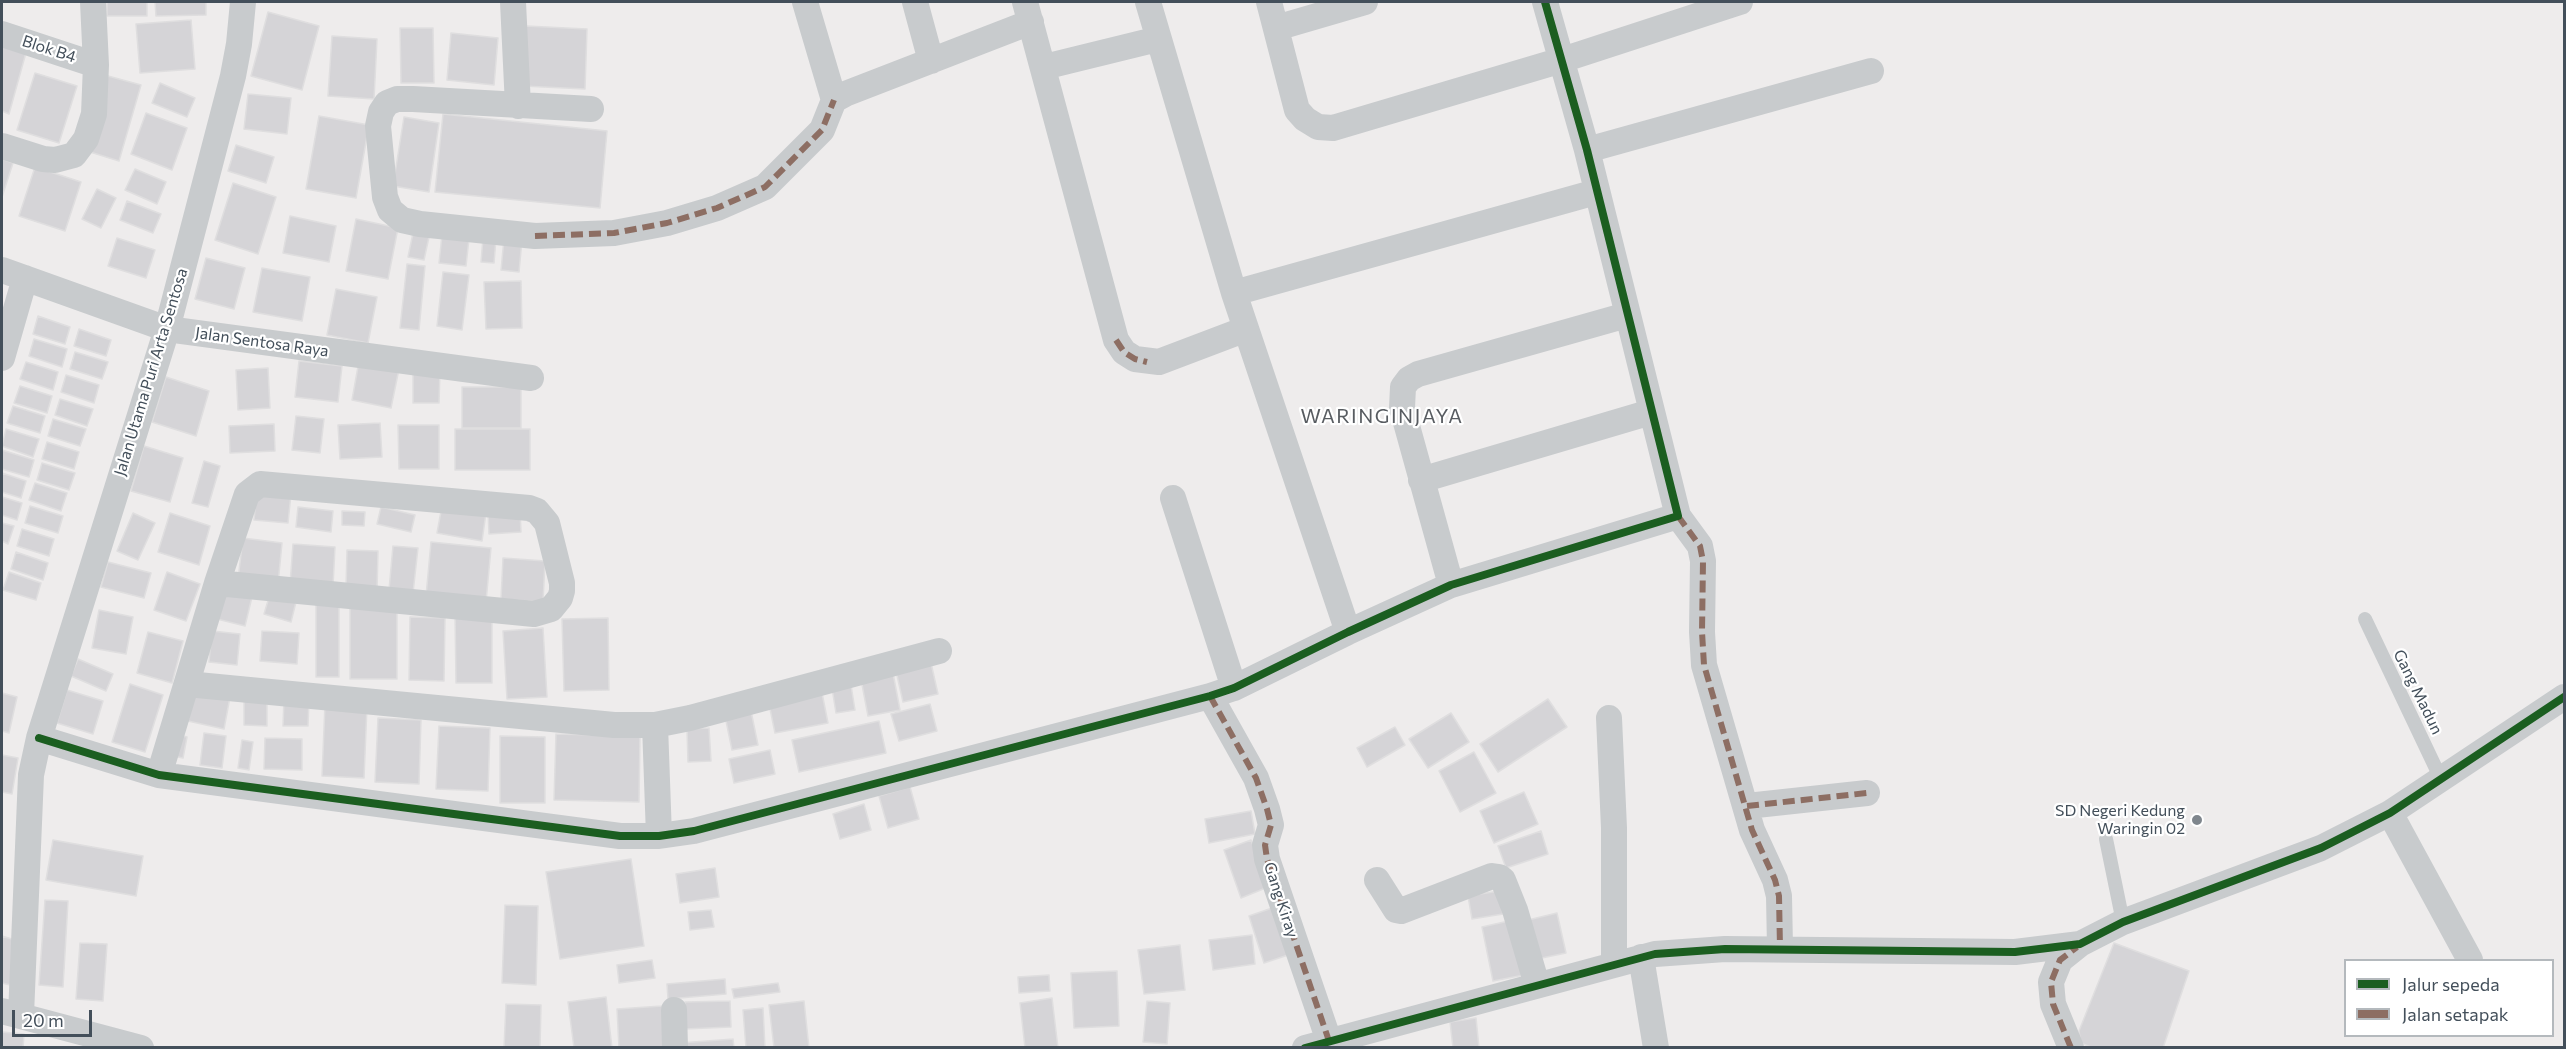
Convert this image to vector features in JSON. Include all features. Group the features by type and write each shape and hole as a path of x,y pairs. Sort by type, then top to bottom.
{"street":[{"path":"2,146 43,159 55,160 74,155 86,139 91,126 96,64 93,2"},
{"name":"Jalan Utama Puri Arta Sentosa","path":"11,1013 31,775 39,738 167,329 233,76 243,2"},
{"path":"513,2 518,106"},
{"path":"591,109 413,99 397,99 387,104 381,112 378,126 385,197 390,210 402,220 420,224 535,236 614,232 667,223 717,208 765,187 822,129 834,100 805,2"},
{"path":"915,2 932,60"},
{"path":"1148,2 1234,292 1348,632"},
{"path":"1269,2 1297,110 1305,119 1318,127 1332,128 1562,60 1740,2"},
{"path":"1276,28 1365,2"},
{"path":"1545,2 1587,150 1678,516 1700,546 1702,554 1704,665 1747,806 1752,830 1775,880 1779,896 1780,948"},
{"path":"834,100 932,60 1028,12 1116,340 1124,352 1135,359 1159,362 1246,329"},
{"name":"Blok B4","path":"2,34 96,64"},
{"path":"1044,67 1158,39"},
{"path":"1587,150 1871,72"},
{"path":"1234,292 1596,192"},
{"path":"2,358 13,274"},
{"name":"Jalan Sentosa Raya","path":"13,274 167,329 531,378"},
{"path":"1451,585 1402,408 1403,387 1409,379 1418,374 1627,315"},
{"path":"1421,480 1651,412"},
{"path":"159,775 217,583 247,494 253,488 269,483 537,511 547,523 562,591 551,609 534,614 217,583"},
{"name":"Gang Kiray","path":"1173,498 1222,692 1267,809 1271,825 1265,845 1267,859 1317,1044"},
{"path":"39,738 159,775 620,836 659,836 694,831 1222,692 1451,585 1678,516"},
{"path":"187,684 614,725 655,725 690,718 939,651"},
{"path":"2071,1047 2053,1004 2051,982 2060,960 2080,944 2123,922 2321,848 2390,813 2565,697"},
{"path":"1609,718 1614,828 1614,964"},
{"path":"655,725 659,836"},
{"path":"1747,806 1867,793"},
{"path":"2390,813 2469,959"},
{"path":"1377,880 1396,910 1401,911 1492,876 1499,877 1503,880 1515,910 1537,985"},
{"path":"1317,1044 1641,957 1689,950 1780,948 2015,952 2080,944"},
{"path":"1641,957 1656,1047"},
{"path":"674,1010 675,1047"},
{"path":"11,1013 113,1044 141,1047"}],"lane":[{"name":"Gang Madun","path":"2365,619 2441,779"},
{"path":"2106,839 2123,922"}],"building":[{"path":"107,2 147,2 147,16 107,16"},
{"path":"155,2 206,2 206,15 156,16"},
{"path":"268,12 319,26 302,90 251,76"},
{"path":"191,20 195,69 140,73 136,24"},
{"path":"526,26 587,29 585,89 523,86"},
{"path":"400,28 433,28 434,83 401,83"},
{"path":"451,33 498,38 494,85 447,80"},
{"path":"332,36 377,39 374,99 328,96"},
{"path":"2,42 27,49 9,114 2,111"},
{"path":"35,73 77,86 59,143 17,130"},
{"path":"108,76 141,85 119,161 87,151"},
{"path":"160,83 195,98 187,117 152,103"},
{"path":"248,94 291,98 287,134 244,129"},
{"path":"146,113 187,128 172,170 131,154"},
{"path":"443,114 607,131 600,208 435,192"},
{"path":"319,116 369,125 356,198 306,189"},
{"path":"404,117 439,123 429,192 393,186"},
{"path":"236,145 274,157 266,183 228,171"},
{"path":"2,159 13,163 2,197"},
{"path":"35,167 81,182 65,231 19,216"},
{"path":"135,169 166,182 157,204 125,190"},
{"path":"233,183 276,197 258,254 215,240"},
{"path":"97,189 116,198 101,228 82,219"},
{"path":"127,201 161,214 153,233 120,220"},
{"path":"290,216 336,226 329,262 283,253"},
{"path":"356,219 398,228 388,279 346,271"},
{"path":"413,233 429,237 424,260 408,257"},
{"path":"442,235 469,239 466,266 439,263"},
{"path":"117,238 155,250 146,278 108,266"},
{"path":"483,238 496,239 494,263 481,262"},
{"path":"504,239 522,240 519,272 501,270"},
{"path":"206,258 245,268 234,309 195,299"},
{"path":"407,264 425,266 419,330 400,328"},
{"path":"262,268 310,277 302,321 253,312"},
{"path":"443,272 469,275 462,330 437,326"},
{"path":"521,281 522,328 486,329 484,282"},
{"path":"336,289 377,297 368,343 327,335"},
{"path":"38,316 70,327 65,344 33,334"},
{"path":"79,329 111,340 106,356 74,346"},
{"path":"34,339 67,349 62,367 29,356"},
{"path":"75,352 108,362 102,379 70,369"},
{"path":"299,361 342,366 338,402 295,397"},
{"path":"359,361 399,369 391,408 352,400"},
{"path":"26,362 58,372 53,390 20,379"},
{"path":"268,368 270,408 238,410 236,370"},
{"path":"413,370 440,370 439,403 413,403"},
{"path":"66,375 99,385 94,403 61,392"},
{"path":"166,377 209,391 196,436 152,422"},
{"path":"20,386 52,396 47,413 14,403"},
{"path":"462,387 521,387 521,428 462,428"},
{"path":"60,399 93,409 87,426 55,415"},
{"path":"13,406 45,416 40,433 7,423"},
{"path":"296,416 324,419 320,453 292,450"},
{"path":"53,419 86,429 80,446 48,436"},
{"path":"380,423 382,457 340,459 338,425"},
{"path":"274,424 275,451 230,453 229,426"},
{"path":"398,425 439,425 439,469 399,469"},
{"path":"6,429 39,439 33,457 2,446"},
{"path":"455,429 530,429 530,470 455,470"},
{"path":"47,442 79,452 74,469 42,459"},
{"path":"144,446 183,458 170,502 131,491"},
{"path":"2,450 34,460 29,477 2,469"},
{"path":"204,461 220,466 208,507 192,503"},
{"path":"42,463 75,473 69,490 37,480"},
{"path":"2,473 26,481 21,498 2,492"},
{"path":"35,483 67,493 61,511 29,500"},
{"path":"257,490 291,494 288,523 254,520"},
{"path":"2,497 22,503 17,520 2,515"},
{"path":"30,506 63,516 58,533 25,523"},
{"path":"442,506 486,513 482,541 437,533"},
{"path":"298,507 333,511 331,532 296,527"},
{"path":"381,507 415,515 411,532 377,524"},
{"path":"342,511 365,512 364,526 342,525"},
{"path":"520,511 521,532 489,534 488,512"},
{"path":"133,513 155,523 138,560 117,551"},
{"path":"170,513 210,526 199,565 158,552"},
{"path":"2,523 14,526 8,544 2,541"},
{"path":"22,529 54,539 49,556 17,546"},
{"path":"243,538 282,543 278,584 238,579"},
{"path":"431,542 491,548 486,602 426,596"},
{"path":"293,544 335,547 333,586 290,584"},
{"path":"393,546 418,548 413,593 389,590"},
{"path":"347,550 378,551 377,590 346,588"},
{"path":"16,552 48,563 43,580 11,569"},
{"path":"503,558 545,561 543,602 501,599"},
{"path":"108,562 151,573 144,598 101,587"},
{"path":"9,572 41,583 36,600 3,590"},
{"path":"167,572 200,584 186,621 154,610"},
{"path":"223,591 252,597 245,626 217,619"},
{"path":"270,594 296,602 291,622 264,614"},
{"path":"316,600 339,600 339,677 316,677"},
{"path":"397,605 397,679 350,679 350,606"},
{"path":"99,610 133,617 126,654 92,648"},
{"path":"455,613 492,613 492,683 456,683"},
{"path":"410,617 445,618 444,681 409,680"},
{"path":"608,618 609,690 564,691 562,619"},
{"path":"543,628 547,697 507,699 503,631"},
{"path":"212,631 240,634 237,665 209,662"},
{"path":"262,631 299,633 297,664 260,661"},
{"path":"148,632 183,641 172,683 137,673"},
{"path":"78,659 113,674 106,691 71,676"},
{"path":"931,663 938,694 903,702 896,671"},
{"path":"892,668 900,710 868,716 860,674"},
{"path":"850,679 855,710 836,713 831,682"},
{"path":"130,684 163,695 145,752 112,742"},
{"path":"67,690 103,701 93,734 57,723"},
{"path":"195,690 230,697 224,729 188,721"},
{"path":"2,693 17,697 9,733 2,731"},
{"path":"822,693 828,723 775,733 769,704"},
{"path":"244,695 267,695 267,726 244,725"},
{"path":"284,698 309,699 308,726 283,726"},
{"path":"1548,699 1567,727 1498,772 1480,744"},
{"path":"325,704 367,706 364,778 322,776"},
{"path":"930,704 937,731 899,741 891,714"},
{"path":"751,711 758,745 732,750 725,716"},
{"path":"1451,713 1469,742 1428,768 1409,739"},
{"path":"378,718 421,720 419,784 375,782"},
{"path":"879,721 886,753 799,772 792,740"},
{"path":"439,726 490,728 488,791 436,789"},
{"path":"1395,727 1405,745 1367,767 1357,748"},
{"path":"709,728 711,761 688,762 687,729"},
{"path":"204,733 226,736 222,768 200,765"},
{"path":"556,734 640,736 639,802 554,800"},
{"path":"178,735 187,737 183,758 173,756"},
{"path":"500,736 545,737 545,803 500,803"},
{"path":"265,738 302,739 302,770 264,769"},
{"path":"242,740 253,742 249,770 238,768"},
{"path":"770,750 775,774 734,783 729,759"},
{"path":"1474,752 1496,793 1460,812 1439,771"},
{"path":"2,755 18,758 12,794 2,792"},
{"path":"910,787 919,819 888,828 879,796"},
{"path":"1524,792 1538,824 1494,843 1480,811"},
{"path":"864,804 871,830 840,839 833,814"},
{"path":"1251,811 1255,834 1209,843 1205,819"},
{"path":"1541,831 1548,854 1506,868 1498,846"},
{"path":"53,840 143,856 136,896 46,880"},
{"path":"1251,840 1268,887 1241,898 1224,850"},
{"path":"631,859 644,946 560,959 546,872"},
{"path":"715,868 719,897 680,903 676,874"},
{"path":"1499,891 1503,914 1472,919 1468,896"},
{"path":"45,900 68,901 63,987 39,985"},
{"path":"505,905 538,906 536,985 502,983"},
{"path":"1275,907 1291,954 1264,963 1249,916"},
{"path":"711,910 714,927 690,930 688,912"},
{"path":"1557,913 1566,953 1537,959 1528,920"},
{"path":"1513,920 1524,975 1493,981 1482,927"},
{"path":"1252,935 1255,964 1213,970 1209,940"},
{"path":"2,936 22,942 10,985 2,983"},
{"path":"80,943 107,944 103,1001 76,999"},
{"path":"2114,943 2189,971 2163,1048 2093,1048 2081,1043 2079,1031"},
{"path":"1180,945 1185,990 1144,994 1138,950"},
{"path":"652,960 655,978 619,983 617,965"},
{"path":"1117,971 1119,1026 1074,1028 1071,973"},
{"path":"1049,975 1050,991 1019,993 1018,977"},
{"path":"725,979 726,994 668,999 667,984"},
{"path":"778,983 780,992 734,998 732,989"},
{"path":"606,997 612,1048 574,1048 568,1002"},
{"path":"1052,998 1058,1048 1025,1048 1020,1003"},
{"path":"730,1001 731,1027 685,1029 685,1002"},
{"path":"804,1001 809,1048 774,1048 769,1005"},
{"path":"1147,1001 1170,1003 1167,1044 1143,1042"},
{"path":"506,1004 541,1005 540,1048 504,1048"},
{"path":"662,1006 665,1048 619,1048 617,1009"},
{"path":"763,1008 765,1048 746,1048 743,1010"},
{"path":"1476,1018 1479,1048 1453,1048 1450,1022"},
{"path":"2,1032 24,1034 23,1048 2,1048"},
{"path":"733,1039 734,1048 681,1048 680,1043"}],"marked path":[{"path":"535,236 614,233 667,223 717,208 765,187 822,130 834,100"},
{"path":"1116,340 1124,352 1135,359 1147,362"},
{"path":"1678,516 1700,546 1703,561 1704,665 1752,830 1775,880 1779,896 1780,948"},
{"path":"1210,696 1256,778 1267,809 1271,825 1265,845 1267,859 1329,1041"},
{"path":"1747,806 1867,793"},
{"path":"2071,1048 2053,1004 2051,982 2060,960 2077,947"}],"cycle path":[{"path":"39,738 159,775 620,836 659,836 694,831 1210,696 1234,688 1451,585 1678,516 1587,150 1545,2"},
{"path":"1305,1048 1655,954 1725,949 2015,952 2080,944 2123,922 2321,848 2390,813 2564,697"}],"place":[{"name":"SD Negeri Kedung Waringin 02","path":"2197,820"}],"district":[{"name":"WARINGINJAYA","path":"1382,416"}]}
